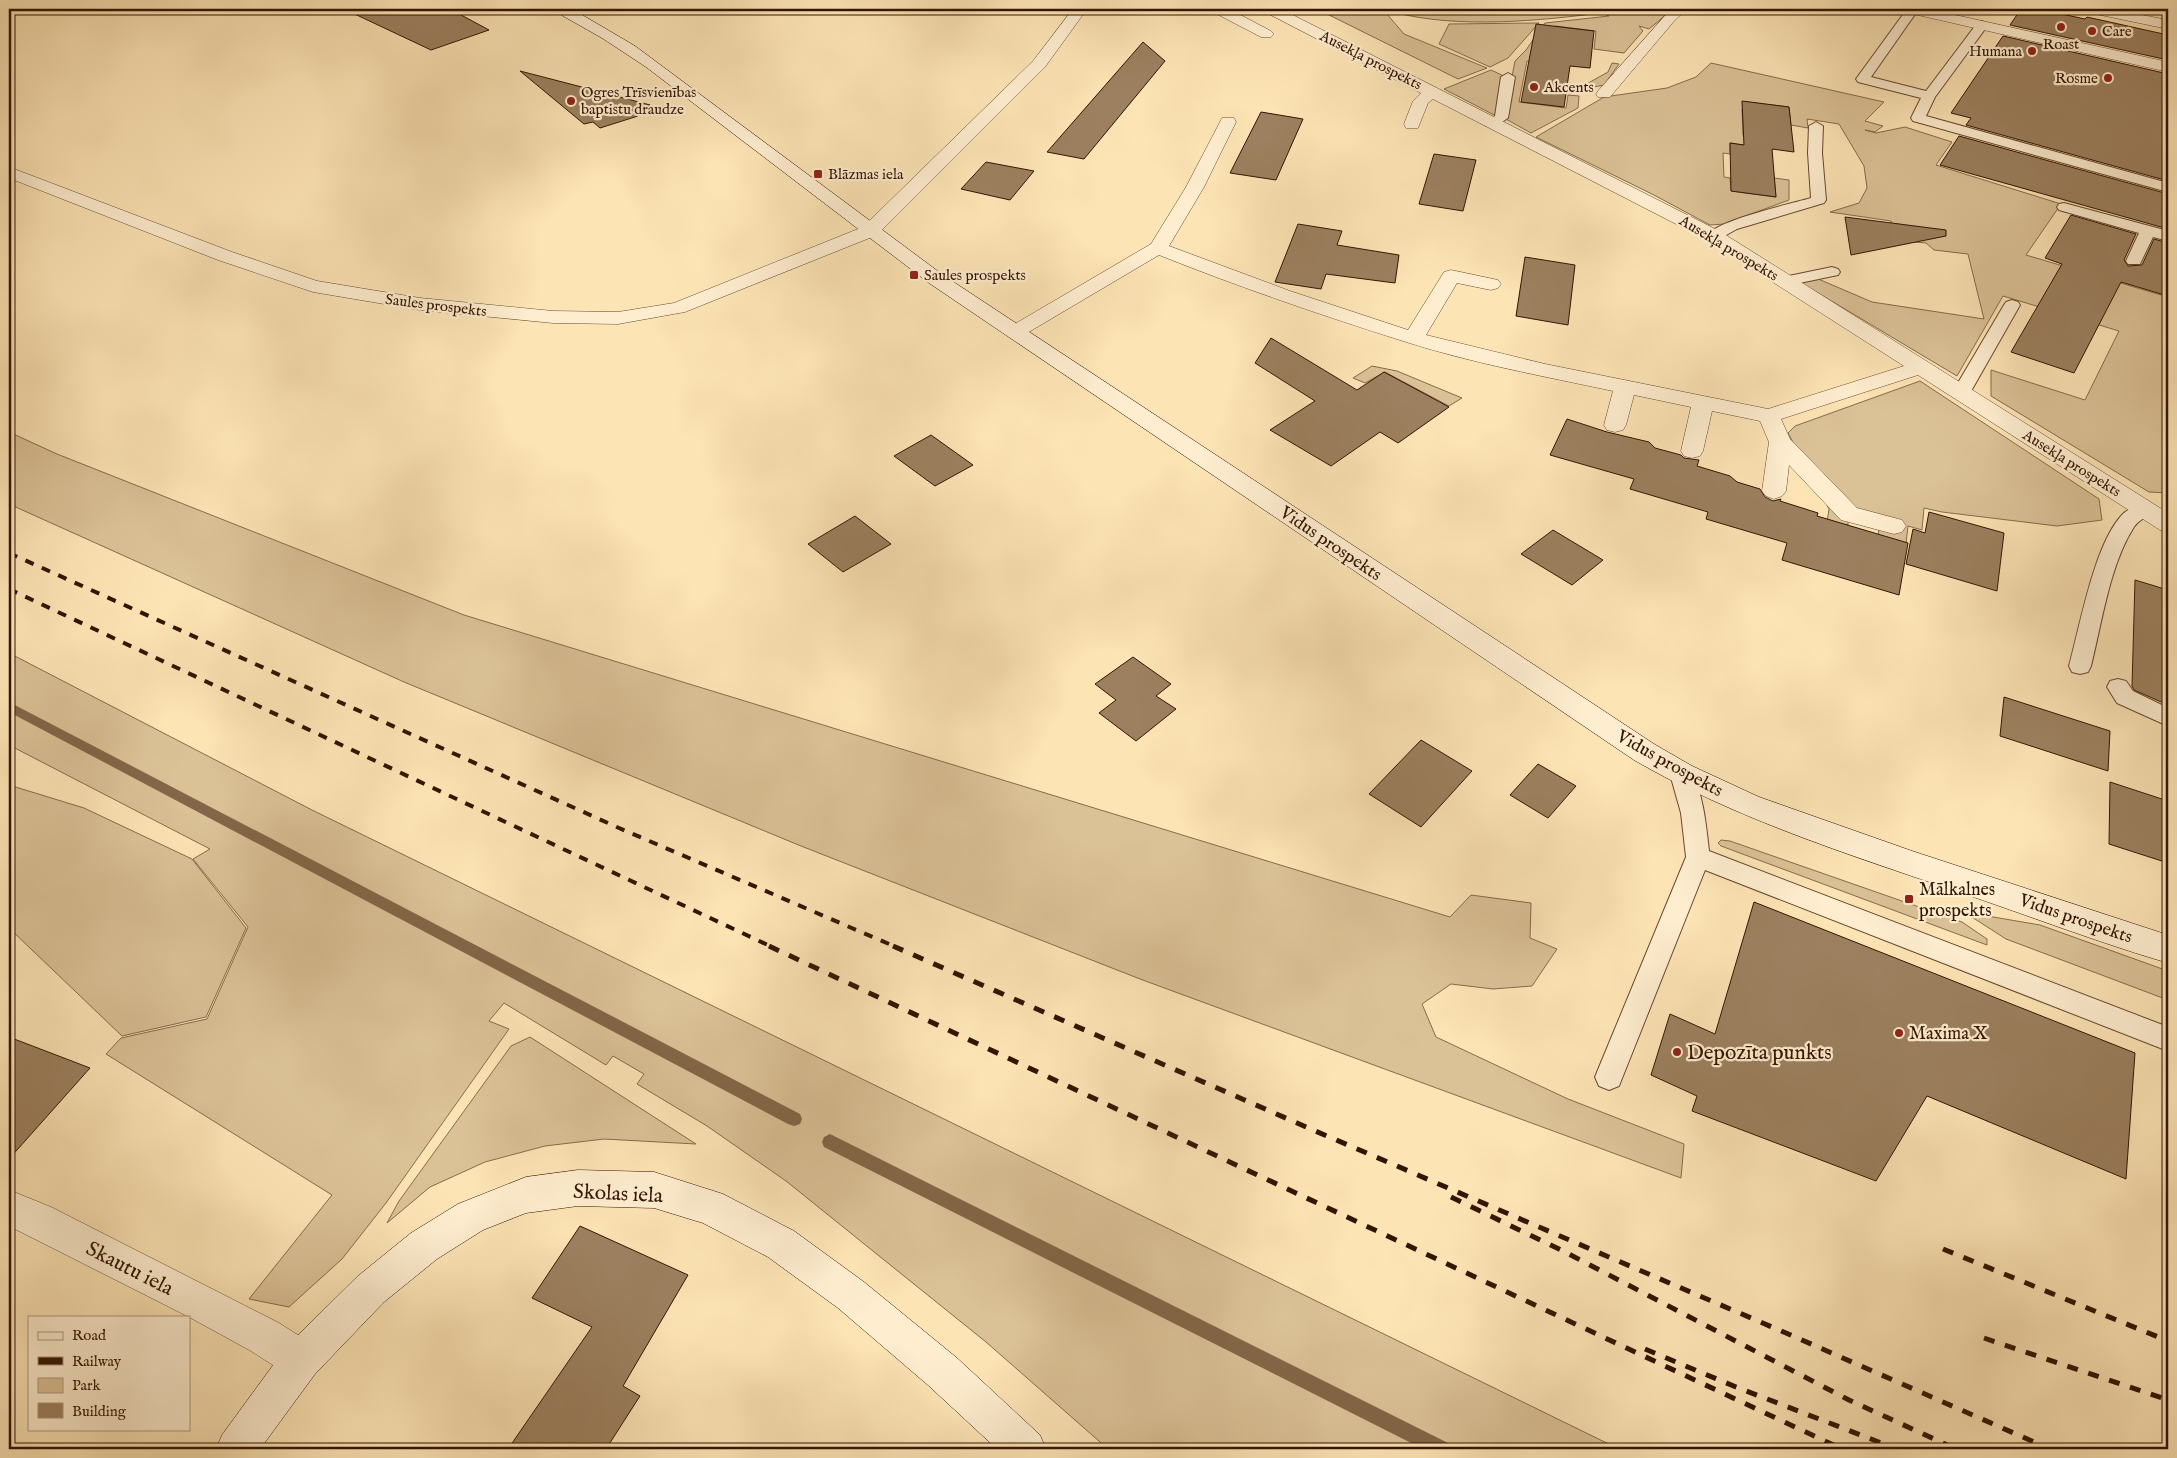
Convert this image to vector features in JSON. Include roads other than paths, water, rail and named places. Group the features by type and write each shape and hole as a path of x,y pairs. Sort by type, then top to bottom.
{"street":[{"name":"Vidus prospekts","path":"561,9 580,18 661,70 870,231 936,279 1636,747 1682,774 1749,805 1907,862 2168,949"},
{"path":"870,231 1040,64 1080,9"},
{"path":"1218,9 1266,34"},
{"name":"Ausekļa prospekts","path":"1270,9 1714,236 2168,524"},
{"path":"1604,94 1670,16 1680,9"},
{"path":"1910,9 2168,67"},
{"path":"2092,9 2168,25"},
{"path":"1412,124 1421,101 1432,92"},
{"path":"1015,332 1158,248 1195,187 1228,122"},
{"name":"Saules prospekts","path":"9,172 225,256 313,286 420,304 553,316 618,318 678,308 812,256 870,231"},
{"path":"1158,248 1263,290 1410,336 1528,366 1769,416 1921,367"},
{"path":"1410,336 1415,335 1451,276 1491,284"},
{"path":"1615,425 1626,387"},
{"path":"1692,451 1702,402"},
{"path":"1769,416 1780,442 1849,514 1894,526"},
{"path":"1774,491 1780,442"},
{"name":"Skolas iela","path":"236,1449 301,1360 371,1289 424,1246 471,1217 526,1195 578,1188 654,1190 710,1207 781,1244 858,1300 943,1372 1026,1449"},
{"name":"Skautu iela","path":"9,1208 38,1220 265,1337 301,1360"}],"lane":[{"path":"1910,9 1863,78 1929,96"},
{"path":"1982,25 1929,96 1918,118 2168,188"},
{"path":"1491,123 1501,118 1508,77"},
{"path":"1714,236 1732,226 1820,200 1815,153 1816,126"},
{"path":"2064,207 2168,236"},
{"path":"2134,261 2148,230"},
{"path":"1785,281 1832,272"},
{"path":"1961,393 2012,305"},
{"path":"2080,666 2110,552 2128,520 2144,509"},
{"path":"2118,687 2125,697 2168,718"},
{"path":"1609,1077 1698,857 1693,813 1682,774"},
{"path":"1698,857 2168,1039"}],"waterway":[{"path":"9,707 794,1119"},
{"path":"830,1142 1442,1449"}],"railway":[{"path":"9,553 619,828 896,947"},
{"path":"9,589 772,947"},
{"path":"769,946 1842,1449"},
{"path":"893,946 2050,1449"},
{"path":"1451,1197 1561,1250 1849,1400 1956,1449"},
{"path":"1943,1249 2168,1341"},
{"path":"1984,1338 2168,1400"},
{"path":"1645,1349 1736,1387 1897,1449"}],"place":[{"name":"Roast","path":"2061,27"},
{"name":"Care","path":"2092,31"},
{"name":"Humana","path":"2032,51"},
{"name":"Rosme","path":"2108,78"},
{"name":"Akcents","path":"1534,87"},
{"name":"Ogres Trīsvienības baptistu draudze","path":"571,101"},
{"name":"Blāzmas iela","path":"818,174"},
{"name":"Saules prospekts","path":"914,275"},
{"name":"Mālkalnes prospekts","path":"1909,899"},
{"name":"Maxima X","path":"1899,1033"},
{"name":"Depozīta punkts","path":"1677,1052"}]}
